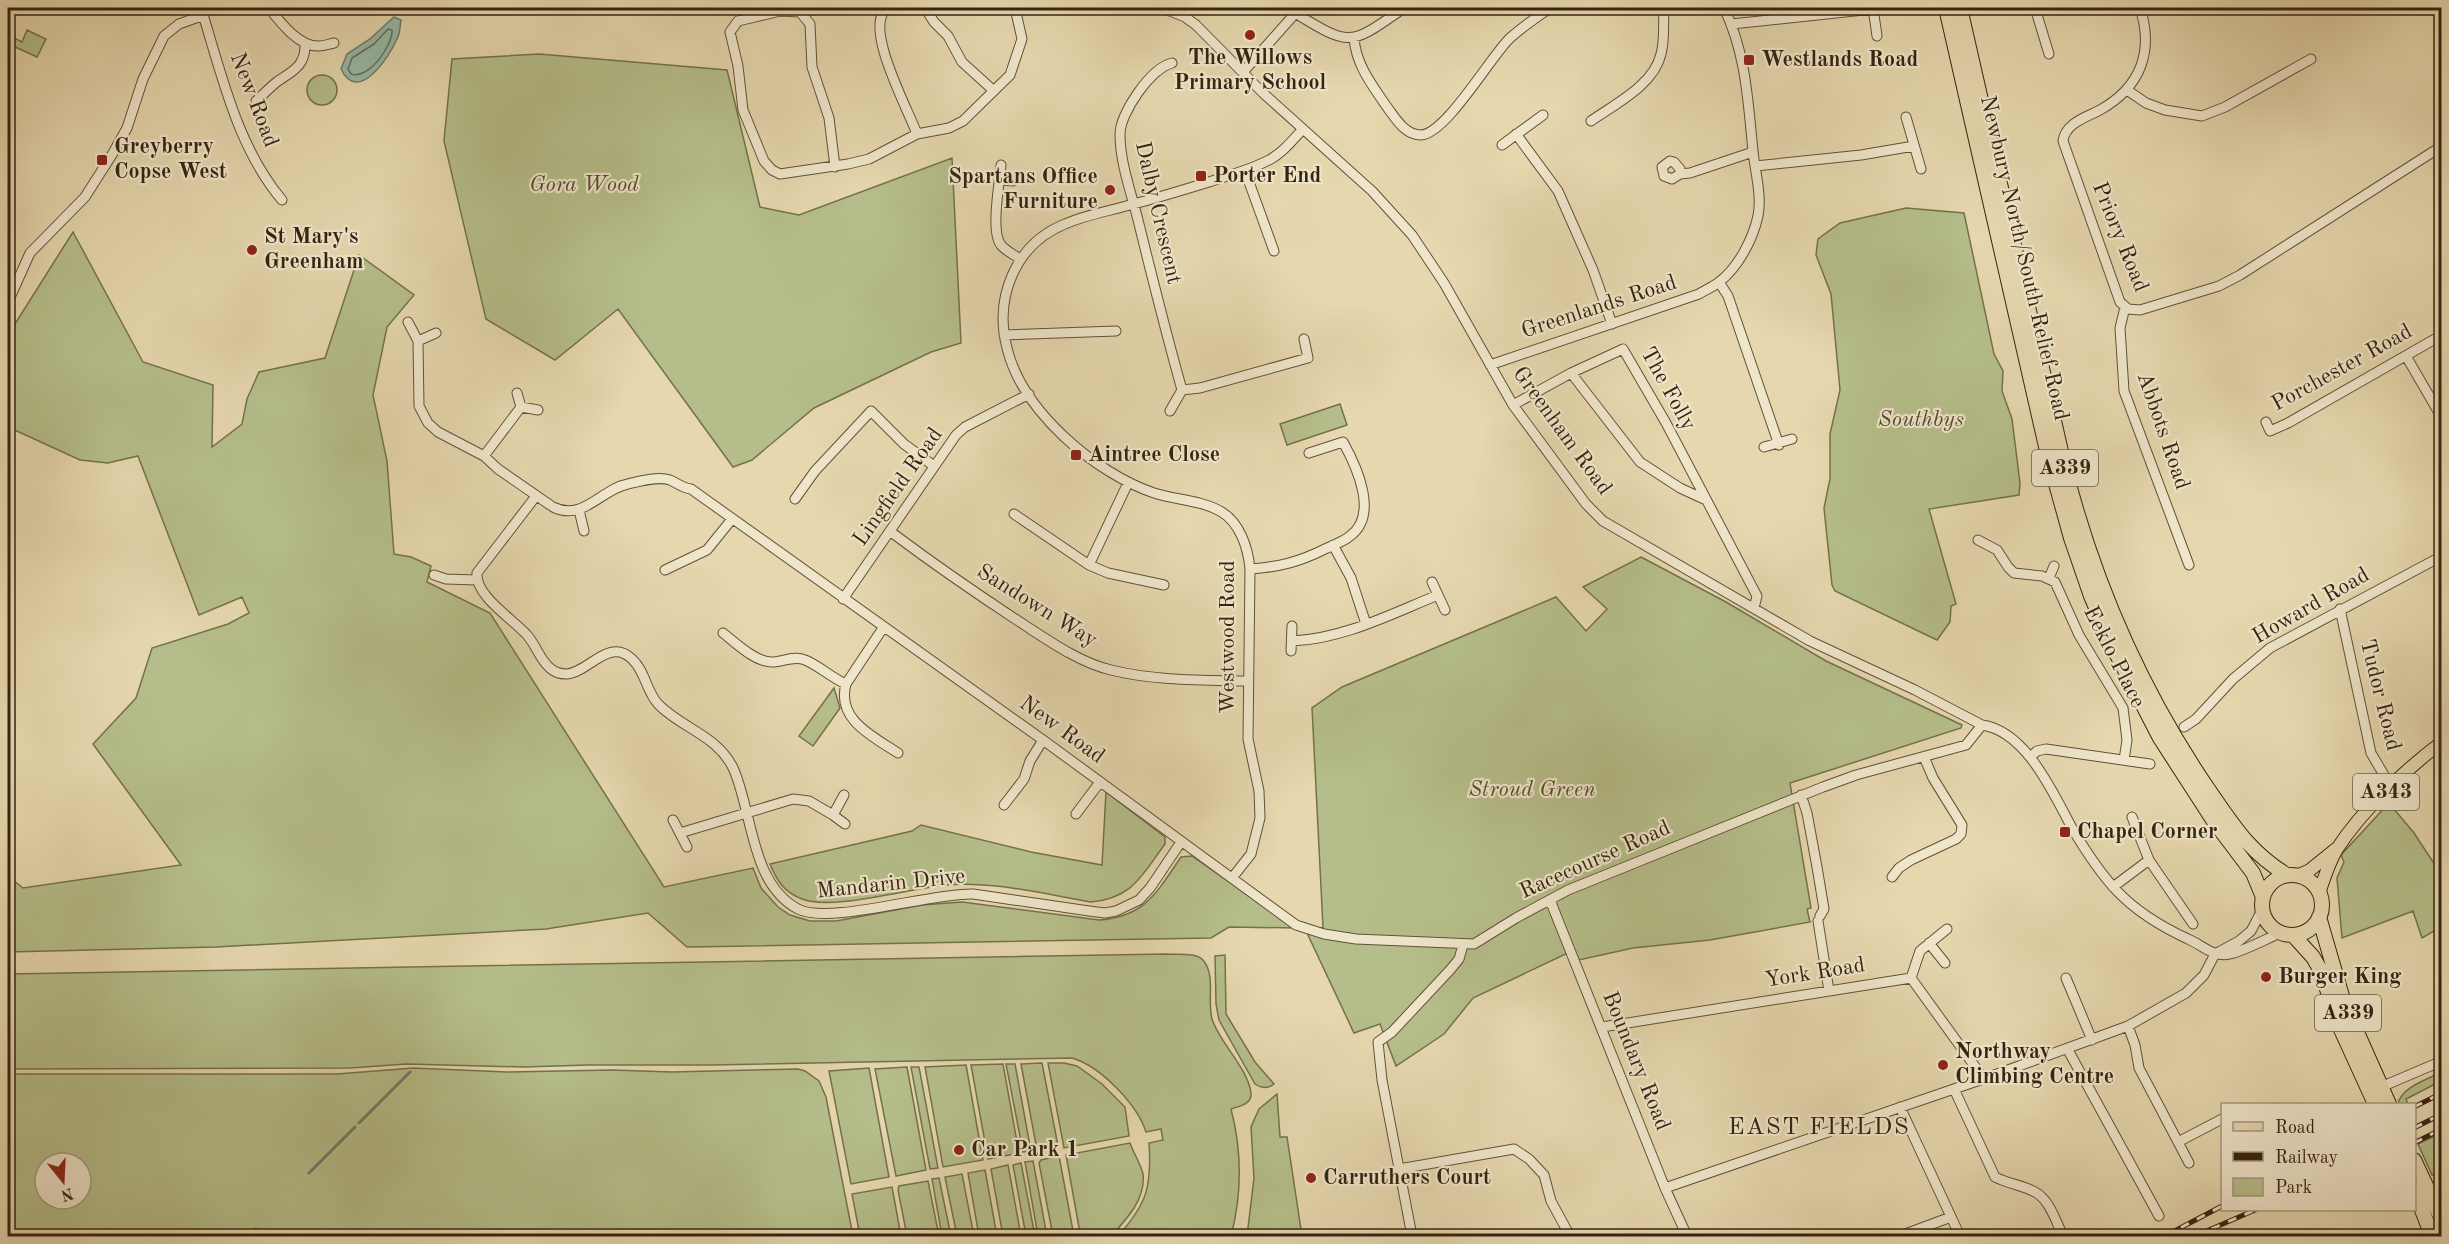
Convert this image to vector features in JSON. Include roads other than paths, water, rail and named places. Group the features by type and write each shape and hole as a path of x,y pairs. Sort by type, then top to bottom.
{"highway":[{"name":"Newbury North/South Relief Road","path":"1946,8 2047,451 2071,538 2091,596 2118,657 2160,738 2213,820 2253,873 2262,904"},
{"name":"Newbury North/South Relief Road","path":"1960,8 2065,469 2081,528 2102,585 2160,711 2196,770 2258,856 2292,876"},
{"path":"2292,876 2310,881 2319,893 2322,905 2319,917 2309,930 2287,934 2266,921 2262,904 2269,885 2292,876"},
{"name":"A339","path":"2319,917 2344,1003 2389,1103"},
{"name":"A339","path":"2287,934 2313,957 2321,971 2339,1024 2375,1103"},
{"path":"2416,1162 2442,1220"},
{"path":"2416,1192 2432,1236"}],"main road":[{"name":"A343","path":"2292,876 2310,870 2337,848 2391,787 2442,742"},
{"name":"A343","path":"2319,893 2337,848"}],"street":[{"path":"269,8 280,23 305,44 319,46 334,42"},
{"path":"888,8 883,11 880,25 887,64 917,134"},
{"path":"925,8 934,22 948,36 962,62 994,91"},
{"path":"835,167 829,118 812,67 808,18 800,12 780,11 738,21 730,32 738,66 743,110 765,161 771,170 786,175 835,167 869,159 917,134 949,128 963,121 1010,75 1022,39 1015,8"},
{"name":"Greenham Road","path":"1162,8 1185,17 1196,25 1302,130 1364,183 1412,235 1444,283 1513,405 1586,504 1603,521 1830,651 1982,724 1992,726 2030,757 2082,844 2114,887 2143,914 2215,954"},
{"path":"1243,72 1298,10 1331,35 1354,38 1367,33 1404,8"},
{"path":"1354,38 1358,63 1398,122 1412,132 1419,135 1426,134 1433,132 1460,101 1509,38 1550,8"},
{"path":"1591,121 1639,87 1654,70 1662,54 1664,8"},
{"path":"1724,8 1732,24 1748,91 1759,200 1756,223 1746,247 1719,282 1728,296 1779,444"},
{"path":"1732,24 1873,8 1877,36"},
{"path":"2035,8 2049,54"},
{"name":"Priory Road","path":"2140,8 2146,33 2146,52 2127,90 2113,102 2071,126 2062,141 2120,302 2125,307 2140,309 2204,292 2228,282 2442,146"},
{"path":"8,302 30,253 85,197 127,128 143,79 164,36 179,24 203,11"},
{"name":"New Road","path":"203,11 244,138 270,185 282,200"},
{"path":"256,101 279,81 293,73 306,52 305,44"},
{"path":"2127,90 2136,98 2166,110 2202,116 2225,107 2311,59"},
{"name":"Dalby Crescent","path":"1172,63 1165,65 1141,89 1128,108 1120,132 1123,159 1182,390"},
{"path":"1502,145 1543,115"},
{"path":"1906,117 1921,169"},
{"name":"Westwood Road","path":"1232,879 1251,854 1260,818 1259,790 1248,739 1250,569 1249,555 1241,534 1221,511 1206,505 1168,497 1128,483 1092,461 1071,443 1048,419 1029,394 1012,365 1004,335 1004,301 1020,259 1030,246 1057,227 1245,171 1270,160 1302,130"},
{"path":"1516,134 1558,191 1593,270 1612,324"},
{"path":"1755,166 1861,155 1914,146"},
{"path":"1680,174 1690,173 1753,152"},
{"path":"1001,165 996,216 999,243 1020,259"},
{"path":"1245,171 1274,251"},
{"path":"1000,180 1013,181"},
{"name":"Greenlands Road","path":"1490,365 1699,294 1719,282"},
{"name":"Abbots Road","path":"2125,307 2120,328 2124,391 2189,565"},
{"path":"408,322 418,341 418,388 422,416 438,432 484,456 498,469 552,506 567,511 579,510 584,531"},
{"path":"1004,335 1116,331"},
{"path":"418,341 436,333"},
{"name":"Porchester Road","path":"2266,422 2270,431 2288,423 2442,335"},
{"path":"1170,411 1182,390 1200,388 1308,358 1304,339"},
{"name":"The Folly","path":"1513,405 1571,373 1623,349 1666,423 1757,596 1754,608"},
{"path":"2406,356 2442,418"},
{"path":"1571,373 1640,462 1680,488 1706,500"},
{"path":"484,456 521,406 518,393"},
{"name":"Lingfield Road","path":"843,599 891,532 948,444 965,427 1029,394"},
{"path":"521,406 538,410"},
{"path":"795,499 815,471 873,407 904,444 934,466"},
{"path":"1764,447 1791,439"},
{"path":"1250,569 1288,565 1352,536 1360,523 1365,508 1364,497 1351,456 1343,442 1310,453"},
{"name":"New Road","path":"579,510 589,506 614,488 662,479 691,489 1043,740 1296,925 1324,934 1356,939 1463,945"},
{"path":"1089,565 1128,483"},
{"path":"435,575 447,579 476,580 479,569 536,496"},
{"path":"1014,514 1089,565 1116,576 1164,585"},
{"path":"665,570 707,550 732,519"},
{"name":"Sandown Way","path":"891,532 1001,610 1058,646 1091,663 1110,670 1136,675 1248,681"},
{"path":"1978,540 1997,550 2014,573 2049,578 2054,566"},
{"path":"1333,545 1351,578 1366,624"},
{"name":"Howard Road","path":"2184,727 2196,719 2233,679 2270,648 2442,556"},
{"name":"Eeklo Place","path":"2049,578 2055,582 2079,635 2123,708 2127,740 2124,760"},
{"name":"Mandarin Drive","path":"476,580 482,590 507,617 526,633 551,669 566,674 612,652 627,655 637,664 646,688 658,704 708,738 732,766 771,887 778,895 800,910 834,914 952,893 1105,913 1139,900 1150,888 1181,842"},
{"path":"1432,582 1445,610"},
{"path":"1292,626 1291,646 1366,624 1438,595"},
{"name":"Tudor Road","path":"2340,609 2371,753 2391,787"},
{"path":"884,628 846,684 845,704 853,721 898,753"},
{"path":"723,633 758,658 774,662 791,658 806,660 846,684"},
{"name":"Racecourse Road","path":"1463,945 1474,944 1568,890 1801,795 1856,775 1966,745 1982,724"},
{"path":"1004,806 1024,779 1030,761 1043,740"},
{"path":"2030,757 2046,749 2150,764"},
{"path":"1892,878 1902,866 1952,842 1961,834 1962,825 1933,777 1924,757"},
{"path":"1076,814 1100,782"},
{"path":"833,815 844,795"},
{"path":"1801,795 1807,813 1824,909 1819,919 1829,991"},
{"path":"680,833 785,801 801,799 833,815 845,824"},
{"path":"2132,817 2149,860 2193,924"},
{"path":"673,820 687,847"},
{"path":"2114,887 2149,860"},
{"name":"Boundary Road","path":"1550,900 1665,1188 1687,1236"},
{"path":"1665,1188 2068,1050 2128,1026 2186,993 2204,975 2215,954 2245,936 2257,922 2262,904"},
{"path":"1947,929 1920,951 1911,978 1984,1079"},
{"path":"2215,954 2229,954 2287,934"},
{"path":"1929,943 1945,963"},
{"path":"1412,1236 1382,1080 1378,1042 1392,1032 1450,970 1459,959 1463,945"},
{"name":"York Road","path":"1602,1027 1911,978"},
{"path":"2066,978 2092,1040"},
{"path":"2128,1026 2135,1045 2139,1068 2189,1162"},
{"path":"2068,1050 2159,1216"},
{"path":"2381,1087 2442,1061"},
{"path":"1954,1089 1995,1177 2007,1184 2035,1192 2045,1200 2063,1236"},
{"path":"1900,1107 1960,1236"},
{"path":"2178,1142 2221,1120"},
{"path":"1399,1169 1514,1149 1544,1174 1551,1201 1570,1236"},
{"path":"1899,1236 1951,1217"}],"water":[{"path":"394,17 401,20 399,35 380,66 364,80 356,82 348,79 341,69 347,54 370,39"}],"waterway":[{"path":"359,1123 410,1072"},
{"path":"309,1173 355,1127"},
{"path":"248,1236 256,1229"}],"railway":[{"path":"2416,1106 2442,1093"},
{"path":"2416,1127 2442,1114"},
{"path":"2416,1142 2442,1129"},
{"path":"2165,1236 2221,1207"},
{"path":"2195,1236 2253,1211"}],"place":[{"name":"The Willows Primary School","path":"1250,35"},
{"name":"Westlands Road","path":"1749,60"},
{"name":"Greyberry Copse West","path":"102,160"},
{"name":"Porter End","path":"1201,176"},
{"name":"Spartans Office Furniture","path":"1110,190"},
{"name":"St Mary's Greenham","path":"252,250"},
{"name":"Aintree Close","path":"1076,455"},
{"name":"Chapel Corner","path":"2065,832"},
{"name":"Burger King","path":"2266,977"},
{"name":"Northway Climbing Centre","path":"1943,1065"},
{"name":"Car Park 1","path":"959,1150"},
{"name":"Carruthers Court","path":"1311,1178"}],"district":[{"name":"EAST FIELDS","path":"1819,1128"}],"park label":[{"name":"Gora Wood","path":"584,185"},
{"name":"Southbys","path":"1921,420"},
{"name":"Stroud Green","path":"1532,790"}]}
